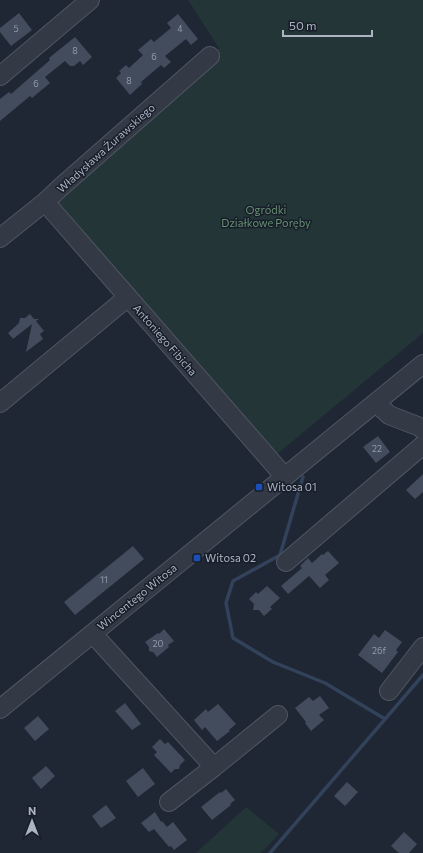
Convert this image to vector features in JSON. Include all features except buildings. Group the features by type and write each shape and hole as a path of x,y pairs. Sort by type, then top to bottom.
{"street":[{"path":"1,73 90,0"},
{"name":"Władysława Żurawskiego","path":"0,238 45,202 210,56"},
{"name":"Antoniego Fibicha","path":"45,202 286,477"},
{"path":"0,403 128,297"},
{"name":"Wincentego Witosa","path":"0,709 423,364"},
{"path":"376,403 389,414 420,427 423,430"},
{"path":"286,562 423,445"},
{"path":"93,634 214,767"},
{"path":"389,691 423,647"},
{"path":"168,802 278,715"}],"green space":[{"name":"Ogródki Działkowe Poręby","path":"188,0 423,0 423,333 270,460 45,202 219,48"},
{"path":"246,807 279,834 261,853 196,853"}],"waterway":[{"path":"303,477 280,555 233,581 226,603 233,638 273,662 325,683 385,719"},
{"path":"270,853 423,675"}],"place":[{"name":"Witosa 01","path":"259,487"},
{"name":"Witosa 02","path":"197,558"}]}
